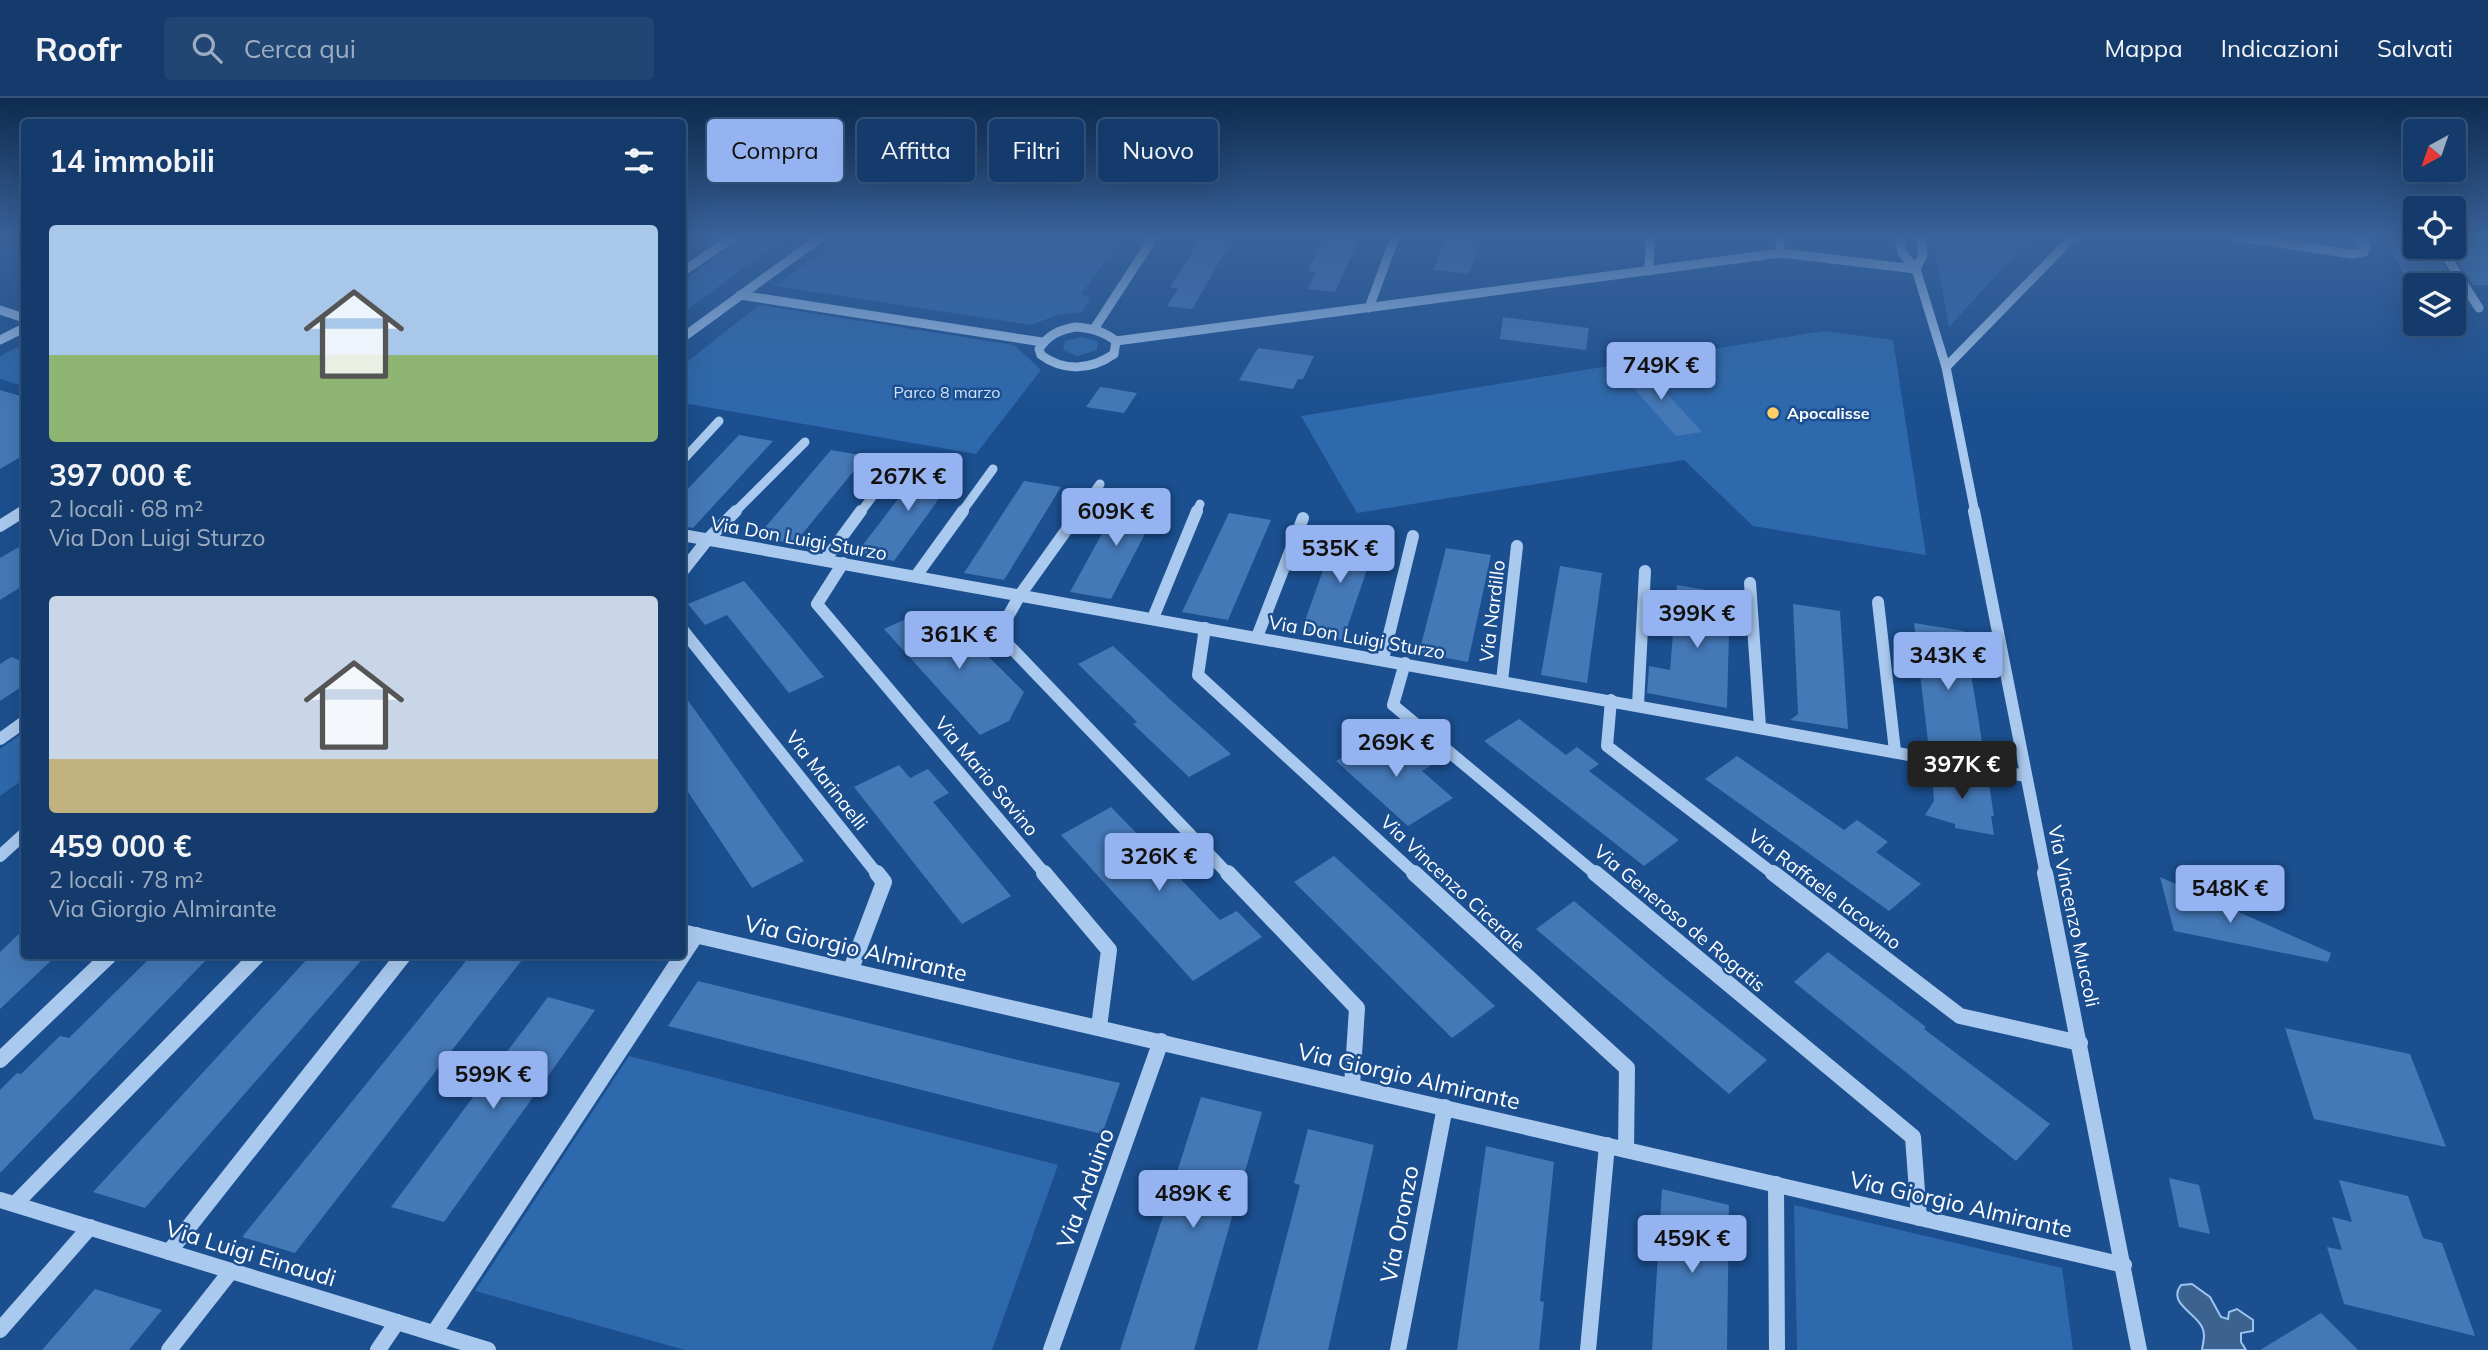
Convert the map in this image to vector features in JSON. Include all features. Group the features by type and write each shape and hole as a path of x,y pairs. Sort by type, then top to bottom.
{"street":[{"path":"686,335 739,295"},
{"path":"743,295 1042,342"},
{"path":"1094,329 1116,295"},
{"path":"1369,308 1374,295"},
{"path":"1116,341 1464,295"},
{"name":"Via Vincenzo Muccoli","path":"1924,295 1946,367 2139,1350"},
{"path":"1946,367 2016,295"},
{"path":"2471,295 2479,308"},
{"path":"0,310 21,317"},
{"path":"1067,329 1104,331 1116,341 1114,354 1107,360 1083,367 1057,365 1047,361 1039,349 1048,336 1067,329"},
{"path":"0,340 21,330"},
{"path":"686,457 719,421"},
{"path":"686,567 708,539 805,442"},
{"path":"825,560 899,461"},
{"path":"916,576 993,469"},
{"path":"1100,484 1020,595 998,634 1357,1008 1352,1086"},
{"path":"1153,618 1200,504"},
{"path":"0,526 21,514"},
{"path":"1257,637 1303,518"},
{"name":"Via Don Luigi Sturzo","path":"686,536 2026,776"},
{"path":"1383,659 1413,536"},
{"name":"Via Nardillo","path":"1502,681 1517,546"},
{"name":"Via Mario Savino","path":"843,563 817,604 1109,950 1099,1027"},
{"path":"1638,705 1645,571"},
{"path":"1750,583 1760,727"},
{"path":"1878,602 1895,751"},
{"name":"Via Vincenzo Cicerale","path":"1205,628 1198,675 1626,1068 1626,1150"},
{"name":"Via Marinaelli","path":"686,634 884,882 851,969"},
{"name":"Via Generoso de Rogatis","path":"1405,663 1393,705 1913,1137 1919,1218"},
{"name":"Via Raffaele Iacovino","path":"1611,700 1607,746 1960,1016 2080,1043"},
{"path":"0,739 21,724"},
{"path":"0,856 21,837"},
{"name":"Via Giorgio Almirante","path":"689,934 851,969 2124,1265"},
{"path":"0,1060 106,959"},
{"path":"8,1202 254,959"},
{"path":"169,1252 401,959"},
{"path":"434,1333 673,959"},
{"name":"Via Arduino","path":"1051,1350 1161,1041"},
{"name":"Via Oronzo","path":"1398,1350 1445,1107"},
{"path":"1588,1350 1607,1145"},
{"path":"1776,1184 1777,1350"},
{"name":"Via Luigi Einaudi","path":"8,1202 488,1350"},
{"path":"0,1330 90,1227"},
{"path":"169,1350 232,1271"},
{"path":"378,1350 397,1322"}],"green space":[{"path":"686,295 707,295 686,311"},
{"path":"838,295 1084,295 1090,298 1082,312 1057,315 1031,325"},
{"path":"1943,295 1978,295 1949,327"},
{"name":"Parco 8 marzo","path":"759,305 1014,345 1041,370 976,454 686,404 686,363"},
{"path":"1824,331 1893,340 1926,555 1753,526 1684,460 1357,513 1301,416"},
{"path":"1082,337 1097,341 1097,350 1077,356 1063,350 1065,341"},
{"path":"21,346 21,385 0,379 0,356"},
{"path":"21,734 21,781 0,796 0,749"},
{"path":"629,1056 1058,1165 992,1350 685,1350 475,1291"},
{"path":"1794,1205 2062,1268 2073,1350 1797,1350"}],"shaded area":[{"path":"2192,1284 2210,1297 2221,1317 2228,1319 2229,1312 2237,1309 2253,1320 2253,1331 2241,1333 2241,1342 2246,1350 2202,1350 2202,1327 2180,1303 2178,1297 2181,1285"}],"building":[{"path":"1174,295 1200,295 1192,309 1167,306"},
{"path":"1503,317 1589,328 1586,350 1500,339"},
{"path":"1258,348 1314,356 1303,379 1298,379 1293,389 1239,380"},
{"path":"1639,363 1702,432 1676,436 1624,377"},
{"path":"1100,387 1137,393 1124,413 1086,407"},
{"path":"0,390 21,396 21,457 0,469"},
{"path":"739,435 773,441 693,528 686,527 686,491"},
{"path":"831,450 866,456 794,544 757,537"},
{"path":"924,465 959,471 894,561 856,554"},
{"path":"1024,481 1061,487 1004,580 964,573"},
{"path":"1122,497 1161,503 1111,599 1070,592"},
{"path":"1229,513 1271,520 1228,620 1182,612"},
{"path":"1337,531 1378,537 1343,640 1301,632"},
{"path":"21,546 21,587 0,600 0,558"},
{"path":"1446,548 1491,555 1468,662 1419,653"},
{"path":"1560,566 1602,573 1587,683 1541,675"},
{"path":"744,581 824,677 789,693 727,615 705,625 688,604"},
{"path":"1677,585 1730,594 1727,708 1647,693 1649,666 1670,670"},
{"path":"1793,604 1840,611 1848,729 1790,720 1798,714"},
{"path":"923,611 943,631 957,625 1024,692 1009,721 980,735 884,629"},
{"path":"1914,623 1964,631 1985,760 1929,750"},
{"path":"1113,646 1231,754 1189,777 1133,724 1137,722 1078,664"},
{"path":"11,657 21,661 21,687 0,701 0,664"},
{"path":"686,698 804,861 752,888 686,789"},
{"path":"1519,719 1566,755 1577,747 1599,764 1589,771 1679,840 1644,866 1484,741"},
{"path":"1382,735 1404,755 1417,747 1435,763 1422,771 1453,798 1408,826 1336,761"},
{"path":"1737,756 1844,830 1857,820 1888,842 1876,852 1921,884 1889,911 1705,779"},
{"path":"899,765 910,778 928,769 949,793 933,802 1011,896 962,924 854,787"},
{"path":"1932,768 1988,778 1994,835 1955,828 1955,824 1925,815 1934,801"},
{"path":"1111,807 1148,845 1165,834 1189,858 1171,869 1220,920 1237,911 1262,937 1193,981 1061,835"},
{"path":"1334,856 1495,1006 1452,1038 1294,882"},
{"path":"2160,877 2331,953 2328,962 2174,931"},
{"path":"1574,901 1767,1060 1729,1094 1536,929"},
{"path":"21,932 21,959 53,959 0,1009 0,952"},
{"path":"1828,952 2050,1124 2016,1161 1794,982"},
{"path":"149,959 207,959 0,1173 0,1090 17,1073 21,1074 60,1036 69,1038"},
{"path":"307,959 362,959 145,1208 93,1192"},
{"path":"468,959 523,959 295,1253 242,1237"},
{"path":"698,981 1120,1083 1102,1134 997,1109 668,1026"},
{"path":"548,997 595,1010 444,1222 391,1207"},
{"path":"2285,1028 2410,1054 2446,1147 2314,1119"},
{"path":"1201,1097 1262,1112 1194,1350 1120,1350"},
{"path":"1308,1129 1374,1145 1328,1350 1257,1350 1300,1185 1294,1183"},
{"path":"1486,1146 1554,1162 1540,1301 1544,1302 1539,1350 1457,1350"},
{"path":"2169,1178 2199,1185 2210,1234 2179,1227"},
{"path":"2339,1180 2408,1196 2423,1238 2442,1243 2475,1336 2344,1304 2327,1247 2342,1250 2332,1217 2352,1222"},
{"path":"1662,1189 1729,1205 1727,1350 1652,1350"},
{"path":"95,1289 162,1310 129,1350 42,1350"},
{"path":"2321,1313 2358,1350 2260,1350"}],"place":[{"name":"Apocalisse","path":"1773,413"}]}
